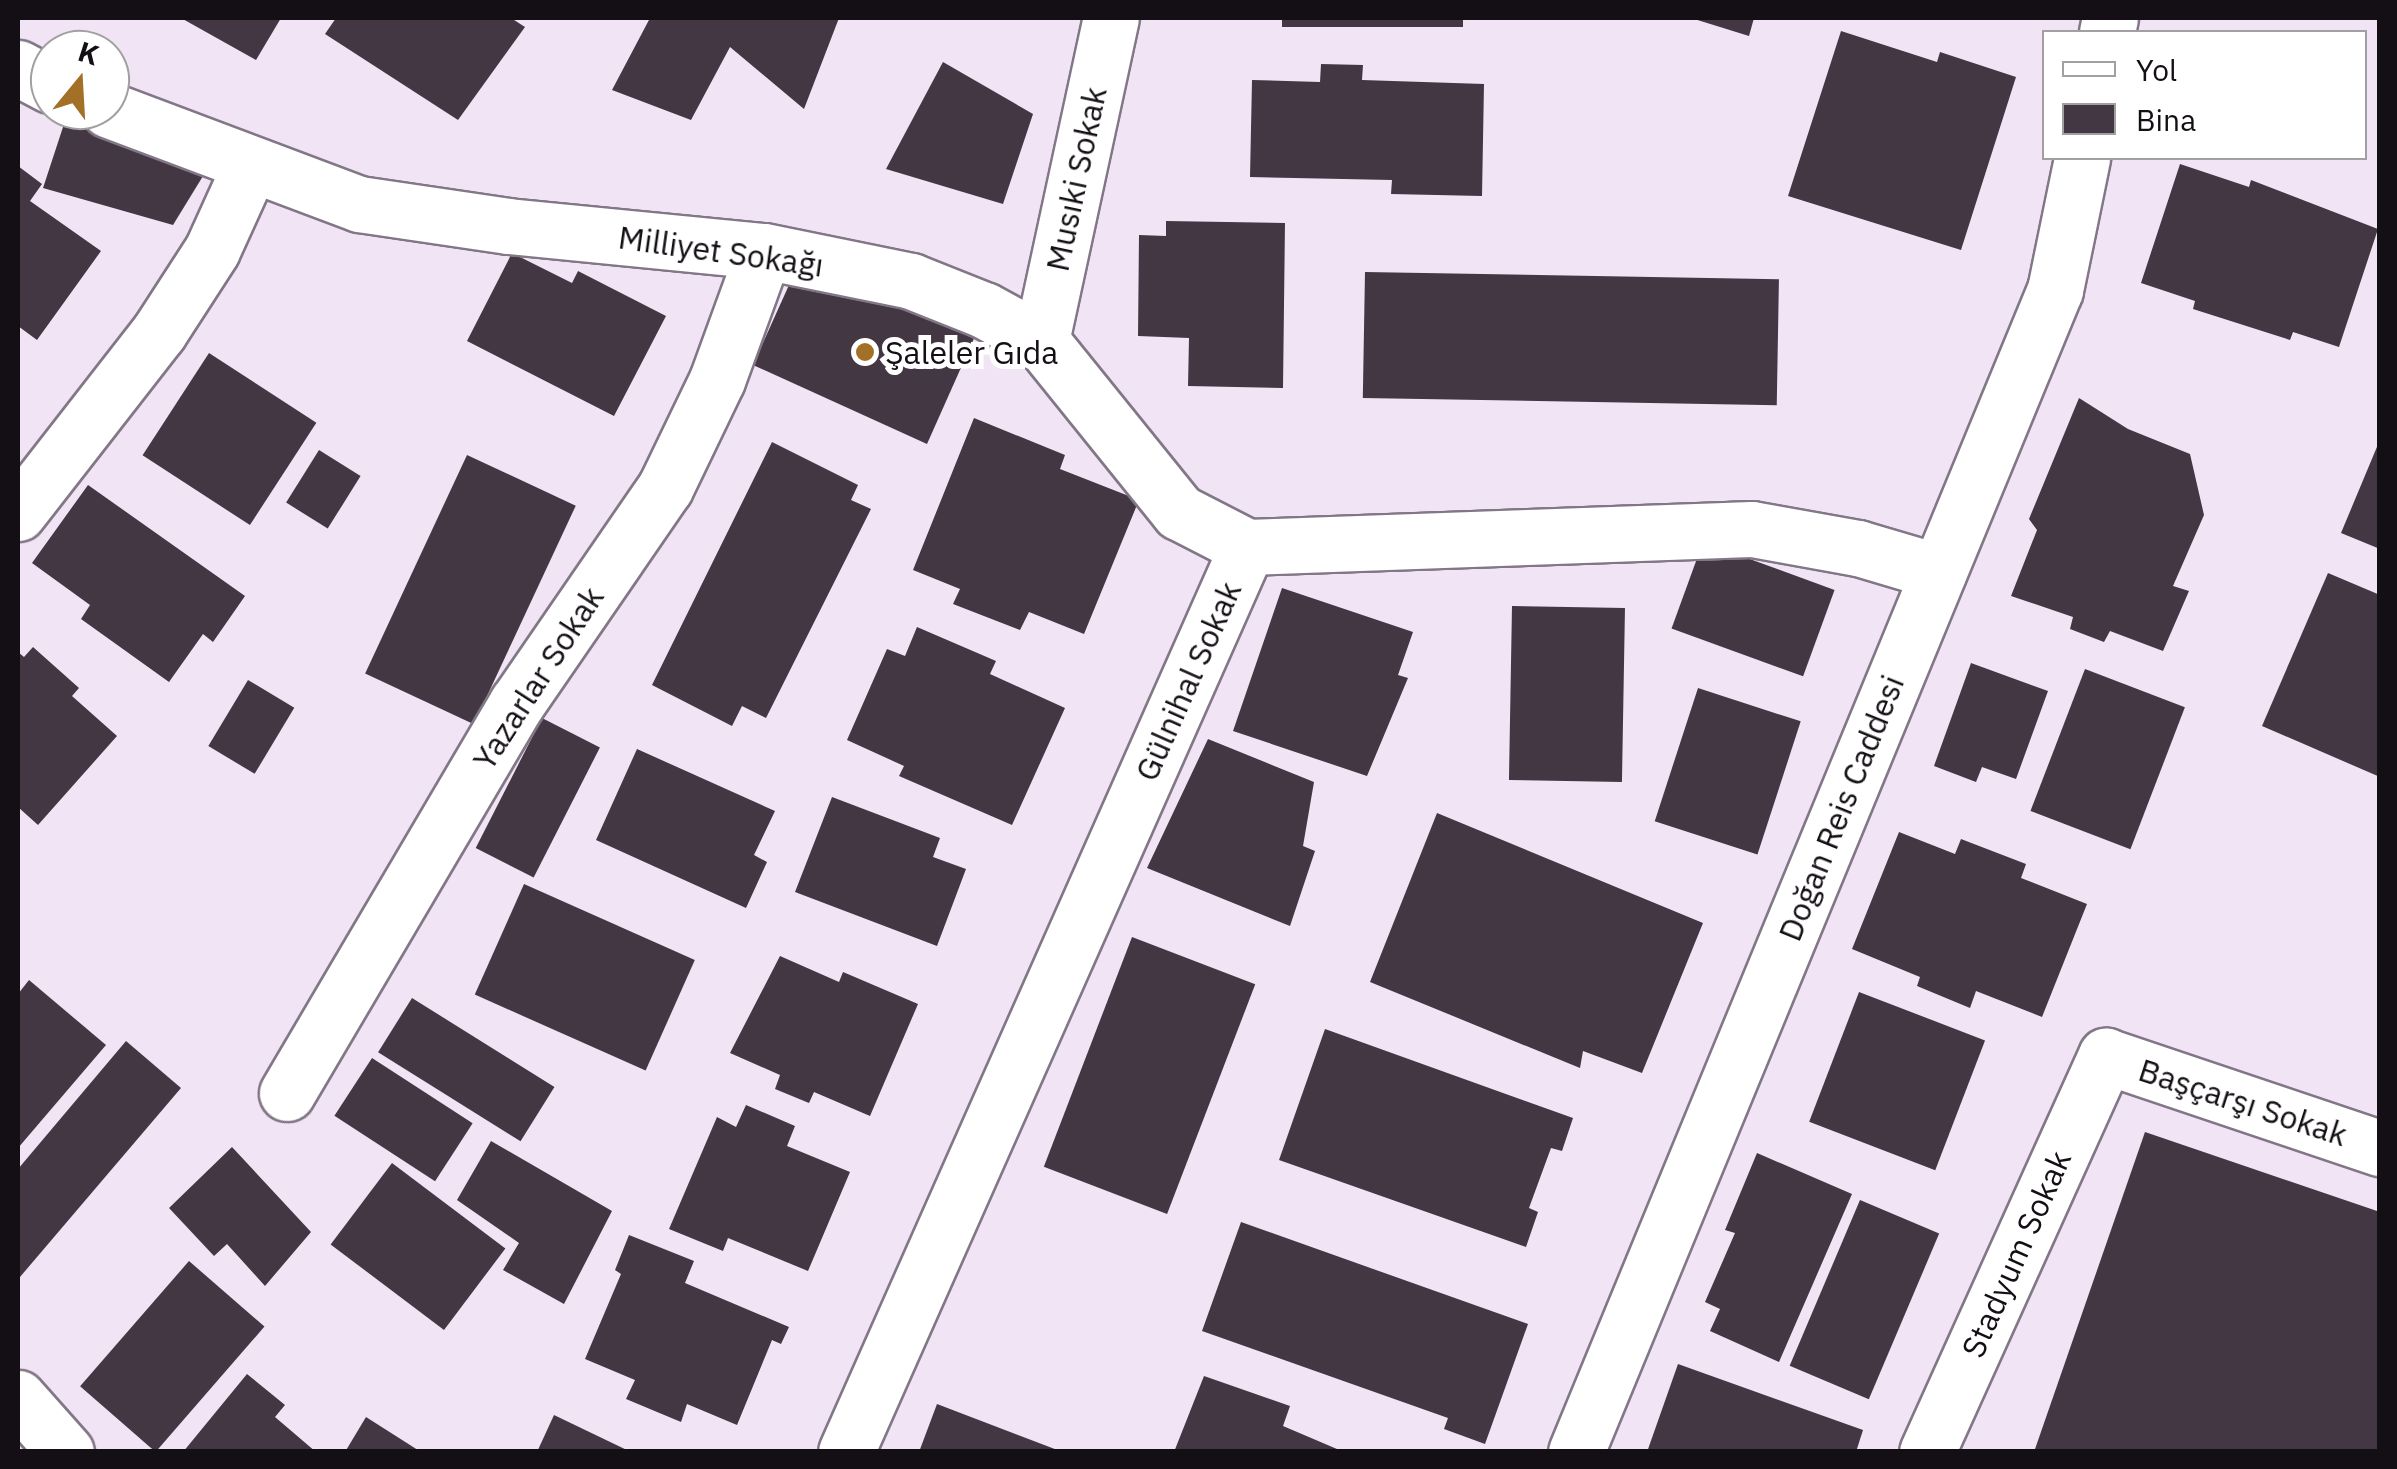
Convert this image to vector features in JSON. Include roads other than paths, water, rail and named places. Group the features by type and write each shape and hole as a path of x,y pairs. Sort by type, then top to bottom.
{"street":[{"name":"Musıki Sokak","path":"1040,341 1111,18"},
{"name":"Milliyet Sokağı","path":"130,118 360,204 508,226 764,251 911,282 1040,341 1180,512 1248,547"},
{"name":"Doğan Reis Caddesi","path":"1576,1452 2056,290 2082,160"},
{"path":"18,513 159,332 212,250 251,164"},
{"name":"Yazarlar Sokak","path":"286,1094 516,703 665,488 717,380 764,251"},
{"name":"Gülnihal Sokak","path":"846,1452 1248,547 1752,529 1858,548 1938,572"},
{"name":"Başçarşı Sokak","path":"2106,1056 2380,1148"},
{"name":"Stadyum Sokak","path":"1927,1452 2106,1056"},
{"path":"18,1398 66,1452"}],"place":[{"name":"Şaleler Gıda","path":"865,352"}]}
